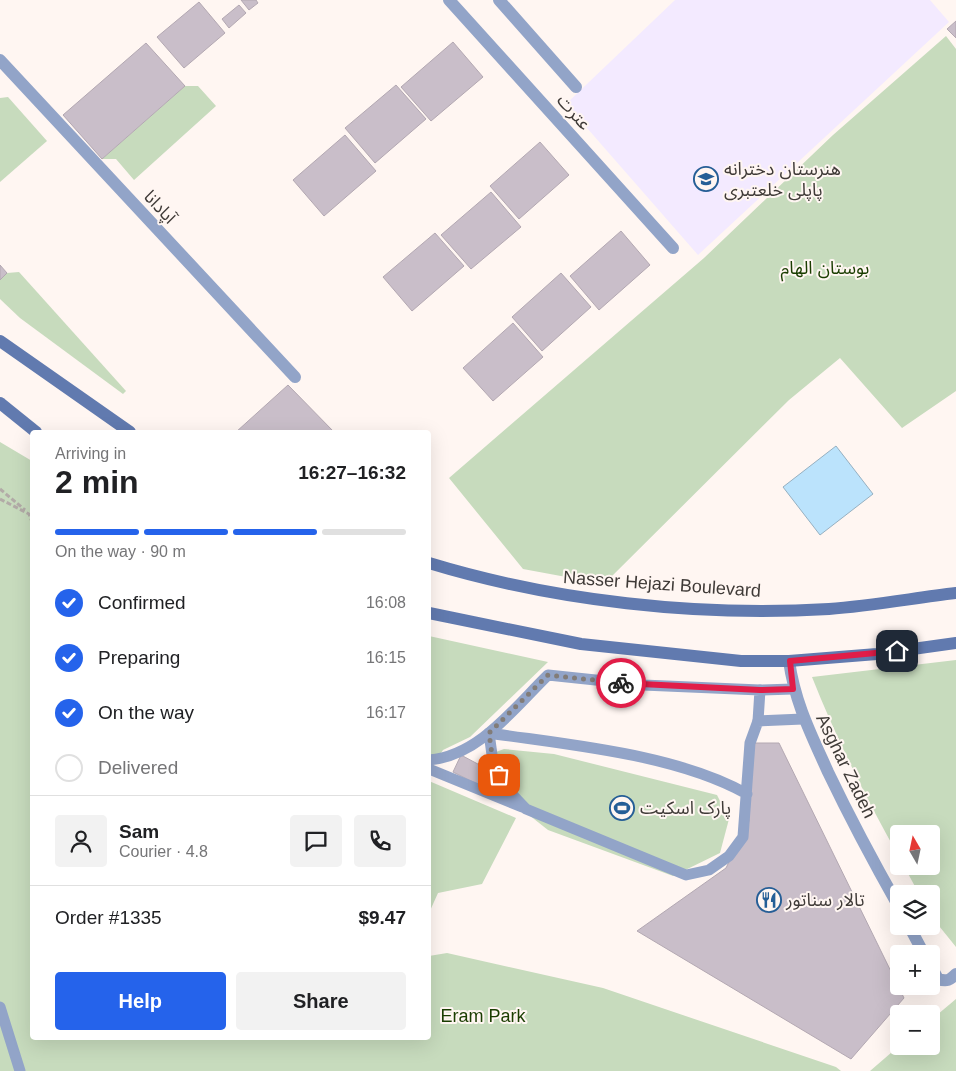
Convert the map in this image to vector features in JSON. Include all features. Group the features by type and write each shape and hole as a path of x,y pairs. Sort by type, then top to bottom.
{"main road":[{"path":"0,341 127,430"},
{"path":"0,403 34,430"},
{"name":"Nasser Hejazi Boulevard","path":"431,565 531,590 610,601 723,610 829,609 956,593"},
{"path":"431,613 581,644 742,661 790,661 877,654 956,643"}],"street":[{"name":"عترت","path":"449,0 673,248"},
{"path":"499,0 576,87"},
{"name":"آپادانا","path":"0,60 295,377"},
{"name":"Asghar Zadeh","path":"790,661 793,689 803,719 839,794 890,890"},
{"path":"940,980 949,980 956,974"}],"lane":[{"path":"431,760 440,759 466,750 489,733 548,675 644,685 760,690 793,689"},
{"path":"431,770 686,875 709,870 729,856 743,837 750,743 758,721 760,690"},
{"path":"758,721 803,719"},
{"path":"489,733 539,739 677,766 725,782 747,794"},
{"path":"489,733 493,762 506,788 526,809"},
{"path":"0,1007 20,1071"}],"path":[{"path":"0,488 29,514"},
{"path":"0,499 29,514"}],"shaded area":[{"name":"هنرستان دخترانه پاپلی خلعتبری","path":"675,0 930,0 949,22 698,255 566,104"}],"green space":[{"name":"بوستان الهام","path":"946,36 956,49 956,391 902,428 840,358 789,400 604,584 523,569 449,478 704,258 833,135"},
{"path":"185,86 198,86 216,106 134,180 116,159 102,159"},
{"path":"8,97 47,141 0,182 0,98"},
{"path":"19,272 126,391 123,394 20,318 0,299 0,280 7,273"},
{"name":"Eram Park","path":"0,442 30,460 30,1040 431,1040 431,956 447,953 603,988 836,1067 841,1071 0,1071"},
{"path":"431,636 548,662 470,737 443,750 431,768"},
{"path":"956,660 956,947 940,927 940,885 914,885 909,875 940,875 940,825 890,825 890,840 852,768 812,677"},
{"name":"پارک اسکیت","path":"504,749 554,754 717,795 729,819 720,853 673,876 548,830 506,797 488,777 488,755"},
{"path":"431,782 516,818 482,884 438,893 431,909"},
{"path":"956,999 956,1071 870,1071 890,1054 940,1055 940,1012"}],"water":[{"path":"836,446 873,494 820,535 783,487"}],"building":[{"path":"241,0 256,0 258,3 249,10"},
{"path":"199,2 225,33 184,68 157,37"},
{"path":"239,5 246,13 229,28 222,19"},
{"path":"956,21 956,38 947,29"},
{"path":"453,42 483,77 431,121 401,87"},
{"path":"146,43 185,86 102,159 63,115"},
{"path":"396,85 426,119 375,163 345,128"},
{"path":"345,135 376,171 324,216 293,180"},
{"path":"540,142 569,175 519,219 490,186"},
{"path":"491,192 521,227 471,269 441,235"},
{"path":"621,231 650,265 599,310 570,276"},
{"path":"435,233 464,266 412,311 383,277"},
{"path":"0,265 7,273 0,280"},
{"path":"561,273 591,307 542,351 512,317"},
{"path":"513,323 543,357 493,401 463,368"},
{"path":"288,385 332,430 238,430"},
{"name":"تالار سناتور","path":"750,743 779,743 890,969 890,995 903,995 904,998 898,1005 890,1005 890,1014 851,1059 637,931 726,868 749,821"},
{"path":"461,755 489,770 481,786 453,772"}],"way so far":[{"path":"499,775 493,762 489,733 548,675 621,683"}],"place":[{"name":"هنرستان دخترانه پاپلی خلعتبری","path":"706,179"},
{"name":"پارک اسکیت","path":"622,808"},
{"name":"تالار سناتور","path":"769,900"}],"route":[{"path":"621,683 760,690 793,689 790,661 897,651"}]}
